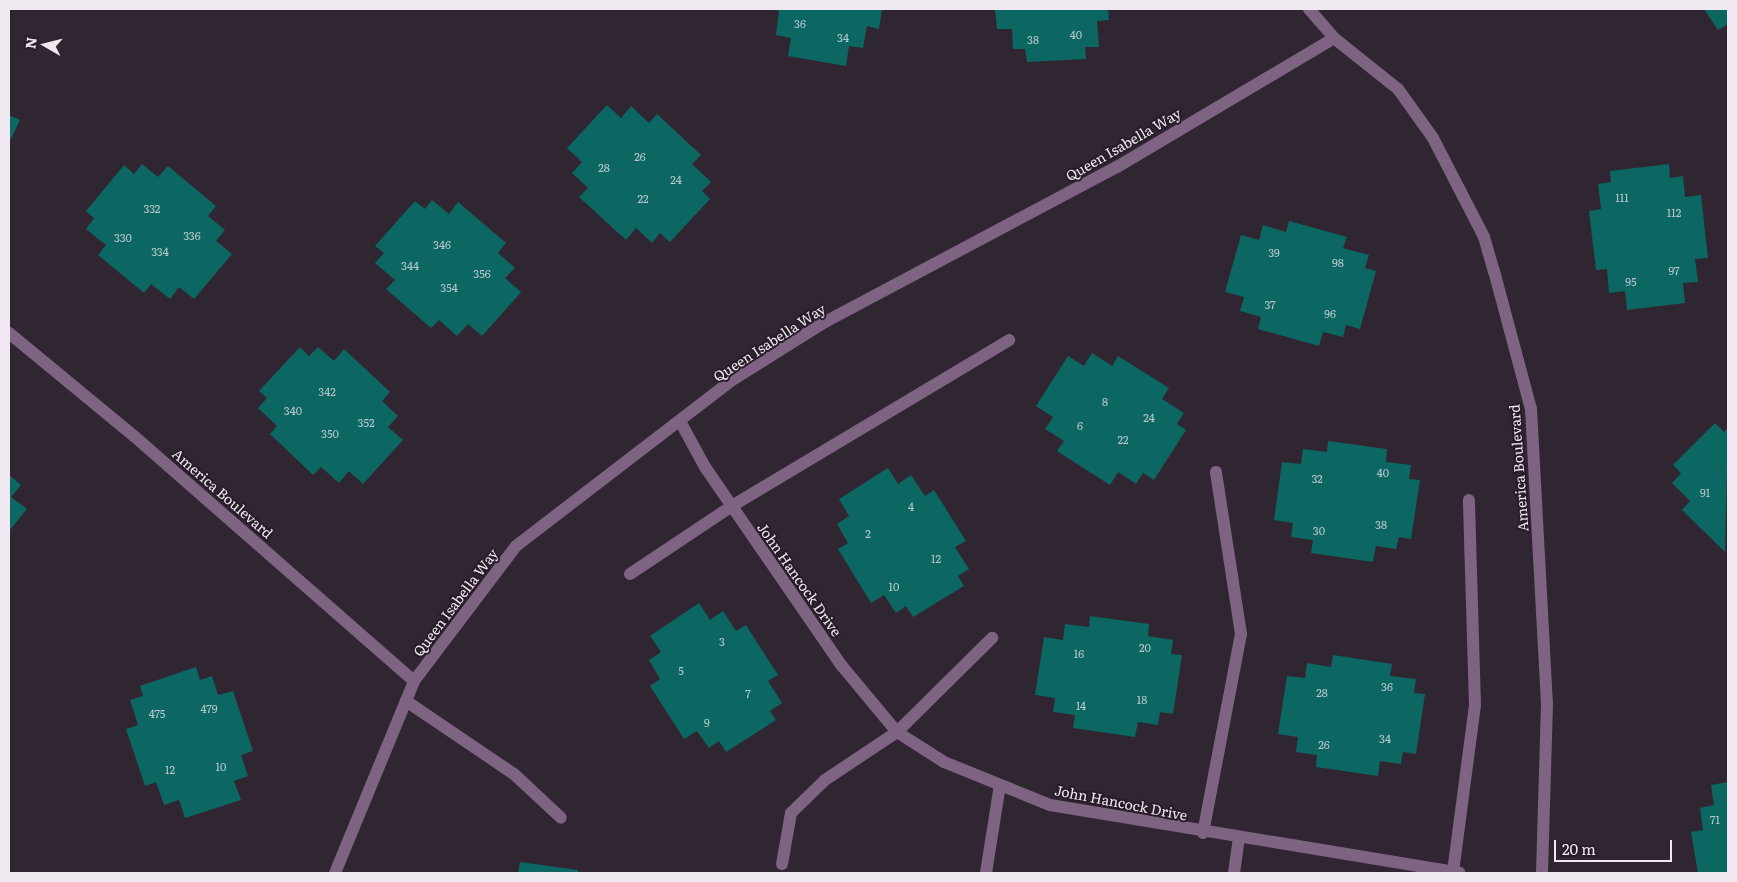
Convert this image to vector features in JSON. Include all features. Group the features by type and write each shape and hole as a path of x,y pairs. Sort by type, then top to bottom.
{"street":[{"name":"America Boulevard","path":"1309,9 1334,38 1398,89 1433,138 1484,237 1531,409 1547,704 1542,873"},
{"name":"Queen Isabella Way","path":"335,873 414,682 516,546 681,423 734,379 825,322 1117,167 1334,38"},
{"name":"America Boulevard","path":"9,333 134,436 414,682"},
{"path":"630,574 732,506 1009,340"},
{"name":"John Hancock Drive","path":"681,423 732,506 842,666 897,732 944,762 1050,805 1203,833 1456,873"},
{"path":"1203,833 1240,634 1216,472"},
{"path":"1456,873 1475,706 1469,500"},
{"path":"782,864 791,813 825,780 897,732 992,638"},
{"path":"406,701 514,774 561,818"},
{"path":"986,873 1000,785"},
{"path":"1234,873 1239,839"}],"building":[{"path":"771,9 882,9 879,29 867,26 863,48 849,46 846,66 788,56 791,38 776,35 779,11"},
{"path":"995,9 1108,9 1109,20 1097,21 1099,47 1085,47 1086,59 1027,62 1025,49 1013,49 1012,29 997,29"},
{"path":"1704,9 1728,9 1728,24 1718,30"},
{"path":"607,105 621,118 631,106 649,123 657,114 701,155 692,164 711,182 702,191 710,199 670,242 660,233 652,243 636,228 626,240 579,197 588,188 572,173 582,162 567,148"},
{"path":"9,115 20,120 9,143"},
{"path":"142,164 158,177 168,166 216,206 208,216 225,230 216,241 232,254 194,299 179,287 170,299 151,284 144,293 98,255 106,245 86,229 94,218 86,211 124,165 134,174"},
{"path":"1669,164 1670,178 1683,176 1685,197 1701,195 1708,258 1695,259 1698,282 1683,283 1685,303 1627,310 1625,291 1609,293 1607,269 1596,270 1589,211 1601,209 1598,184 1611,182 1610,171"},
{"path":"432,200 449,214 458,202 506,243 498,253 515,268 505,278 521,292 482,336 468,324 457,336 439,320 431,328 386,289 395,280 375,263 384,253 375,246 415,201 425,209"},
{"path":"1289,221 1347,237 1343,248 1369,255 1365,268 1376,271 1360,329 1346,325 1343,337 1323,332 1319,346 1258,329 1261,317 1240,311 1244,297 1225,292 1241,235 1259,240 1263,225 1286,232"},
{"path":"300,347 309,356 318,347 334,361 344,349 390,392 382,401 398,416 388,427 403,440 363,484 349,471 339,483 321,467 313,475 270,434 277,426 258,408 267,398 259,391"},
{"path":"1092,353 1112,366 1118,356 1169,388 1162,399 1184,413 1177,424 1186,430 1154,480 1143,473 1136,484 1118,472 1110,485 1057,451 1064,441 1045,429 1053,417 1036,406 1068,356 1084,366"},
{"path":"1715,423 1724,432 1728,428 1725,552 1682,510 1690,501 1672,483 1681,473 1673,465"},
{"path":"1328,441 1387,449 1386,462 1411,465 1409,479 1420,480 1411,539 1399,537 1396,549 1376,546 1373,562 1311,553 1313,540 1291,537 1293,523 1274,520 1282,462 1301,464 1303,449 1327,452"},
{"path":"888,468 898,484 911,475 925,496 934,490 966,541 955,547 969,569 958,576 964,586 913,617 906,606 896,613 884,595 871,603 838,549 848,543 837,524 849,516 839,499"},
{"path":"9,475 21,485 11,497 27,509 9,531"},
{"path":"699,603 710,620 723,611 736,631 746,625 778,675 768,681 782,703 770,711 776,720 726,752 719,741 709,748 697,731 684,739 650,686 660,679 649,660 661,652 650,636"},
{"path":"1090,616 1149,624 1148,636 1173,640 1171,654 1182,655 1173,714 1160,712 1158,725 1138,722 1135,737 1073,728 1075,715 1053,712 1055,698 1035,695 1044,637 1063,640 1065,624 1089,627"},
{"path":"1333,655 1392,664 1390,676 1416,679 1414,693 1425,694 1416,754 1403,752 1401,764 1380,761 1378,776 1316,767 1317,755 1296,752 1298,737 1278,734 1287,676 1305,678 1307,663 1331,667"},
{"path":"196,667 200,680 212,676 218,695 233,691 253,751 241,755 248,776 234,781 241,800 185,818 179,800 164,805 156,782 145,786 126,729 138,725 130,700 143,696 140,686"},
{"path":"1728,782 1728,873 1698,873 1691,832 1703,830 1700,808 1714,805 1711,785"},
{"path":"520,862 578,870 578,873 518,873"}]}
